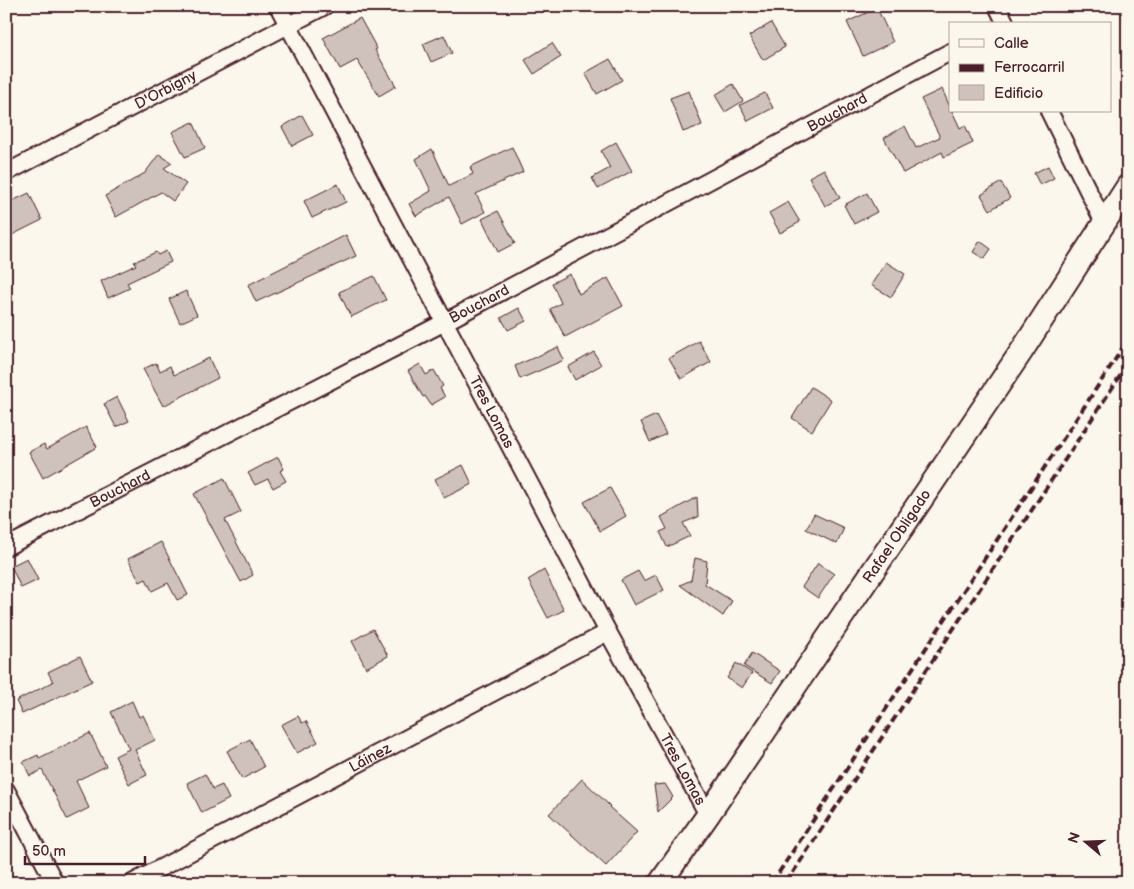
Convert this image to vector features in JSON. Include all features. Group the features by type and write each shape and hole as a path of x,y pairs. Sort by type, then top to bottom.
{"street":[{"name":"Tres Lomas","path":"278,6 608,632 708,815"},
{"name":"D'Orbigny","path":"6,173 326,6"},
{"path":"997,6 1005,22"},
{"name":"Bouchard","path":"6,547 445,322 949,53"},
{"path":"1049,112 1104,223"},
{"name":"Rafael Obligado","path":"660,883 708,815 1015,360 1128,186"},
{"name":"Láinez","path":"132,883 608,632"},
{"path":"6,790 55,883"}],"building":[{"path":"877,8 893,42 863,56 847,22"},
{"path":"360,18 377,49 375,50 396,86 379,96 357,60 340,69 323,38"},
{"path":"771,23 785,47 763,60 749,36"},
{"path":"444,35 452,53 431,62 423,44"},
{"path":"552,43 561,57 534,74 525,60"},
{"path":"610,59 622,80 597,94 585,73"},
{"path":"733,84 743,101 725,112 715,95"},
{"path":"942,89 949,105 949,112 952,112 960,128 965,125 973,143 944,157 942,152 903,173 884,138 905,126 916,148 940,137 921,99"},
{"path":"689,91 702,125 683,132 670,98"},
{"path":"765,93 773,108 748,121 740,105"},
{"path":"302,115 313,135 292,146 282,127"},
{"path":"193,122 205,148 185,157 172,132"},
{"path":"616,142 632,171 598,189 592,178 610,168 601,151"},
{"path":"512,147 523,172 476,194 485,212 462,224 449,197 416,216 409,204 431,191 416,159 432,149 449,186 473,174 470,167"},
{"path":"159,154 172,163 164,168 186,184 173,201 161,192 116,217 105,196 145,173"},
{"path":"1048,166 1054,178 1040,185 1034,173"},
{"path":"824,169 840,198 825,206 809,177"},
{"path":"1001,182 1010,198 990,210 981,195"},
{"path":"338,184 346,202 312,218 304,201"},
{"path":"29,193 42,220 6,238 6,204"},
{"path":"867,193 877,212 854,224 844,205"},
{"path":"788,202 800,222 780,233 769,213"},
{"path":"498,211 515,243 498,252 482,219"},
{"path":"346,235 356,256 256,302 248,285"},
{"path":"980,241 991,249 984,259 973,252"},
{"path":"166,251 171,262 127,283 130,288 108,298 101,281 136,265 134,262 156,252 158,255"},
{"path":"886,262 905,274 891,297 871,285"},
{"path":"570,274 579,294 608,278 623,306 565,337 550,309 561,303 552,283"},
{"path":"374,276 386,300 351,317 339,292"},
{"path":"186,291 197,315 180,323 169,299"},
{"path":"519,308 526,321 508,330 501,318"},
{"path":"699,341 711,362 681,379 669,358"},
{"path":"558,347 564,360 520,379 515,366"},
{"path":"594,352 601,365 575,380 568,367"},
{"path":"209,358 218,378 163,406 143,369 156,363 160,371 170,366 174,375"},
{"path":"420,364 426,375 434,370 443,386 440,388 445,397 431,405 425,396 423,397 408,371"},
{"path":"811,387 831,400 812,431 792,418"},
{"path":"117,397 129,421 116,427 104,404"},
{"path":"656,415 666,434 650,442 641,422"},
{"path":"86,427 97,447 43,478 29,452 44,444 47,449"},
{"path":"278,457 284,469 280,471 286,481 273,488 268,479 255,485 248,473"},
{"path":"463,465 472,484 444,498 435,479"},
{"path":"224,478 241,512 225,520 253,575 241,582 194,494"},
{"path":"610,488 626,516 600,531 584,502"},
{"path":"697,497 698,517 683,523 690,536 667,547 660,532 667,529 661,517"},
{"path":"814,514 844,528 837,544 806,529"},
{"path":"161,542 188,595 177,600 168,583 152,591 146,579 140,582 128,559"},
{"path":"27,558 38,580 21,588 11,566"},
{"path":"695,558 707,561 705,584 732,601 723,616 680,585 691,580"},
{"path":"818,563 834,574 818,598 802,587"},
{"path":"544,570 564,610 548,618 528,580"},
{"path":"638,571 644,581 656,575 664,590 634,605 621,580"},
{"path":"373,629 388,656 366,668 352,641"},
{"path":"752,653 780,671 772,683 744,666"},
{"path":"80,656 92,681 22,714 16,701 53,682 48,672"},
{"path":"736,663 752,673 742,688 727,678"},
{"path":"132,701 139,717 143,715 155,740 135,750 147,775 129,784 115,756 129,749 111,712"},
{"path":"298,716 302,723 306,721 318,742 297,753 281,725"},
{"path":"90,733 106,766 76,781 89,808 67,819 42,770 30,776 23,762 38,755 39,758"},
{"path":"250,739 264,767 242,779 227,751"},
{"path":"205,774 213,789 222,785 229,799 202,813 187,783"},
{"path":"582,779 637,832 606,866 549,814"},
{"path":"665,784 673,797 658,812 654,785"}],"railway":[{"path":"772,883 1128,340"},
{"path":"786,883 1128,364"}]}
